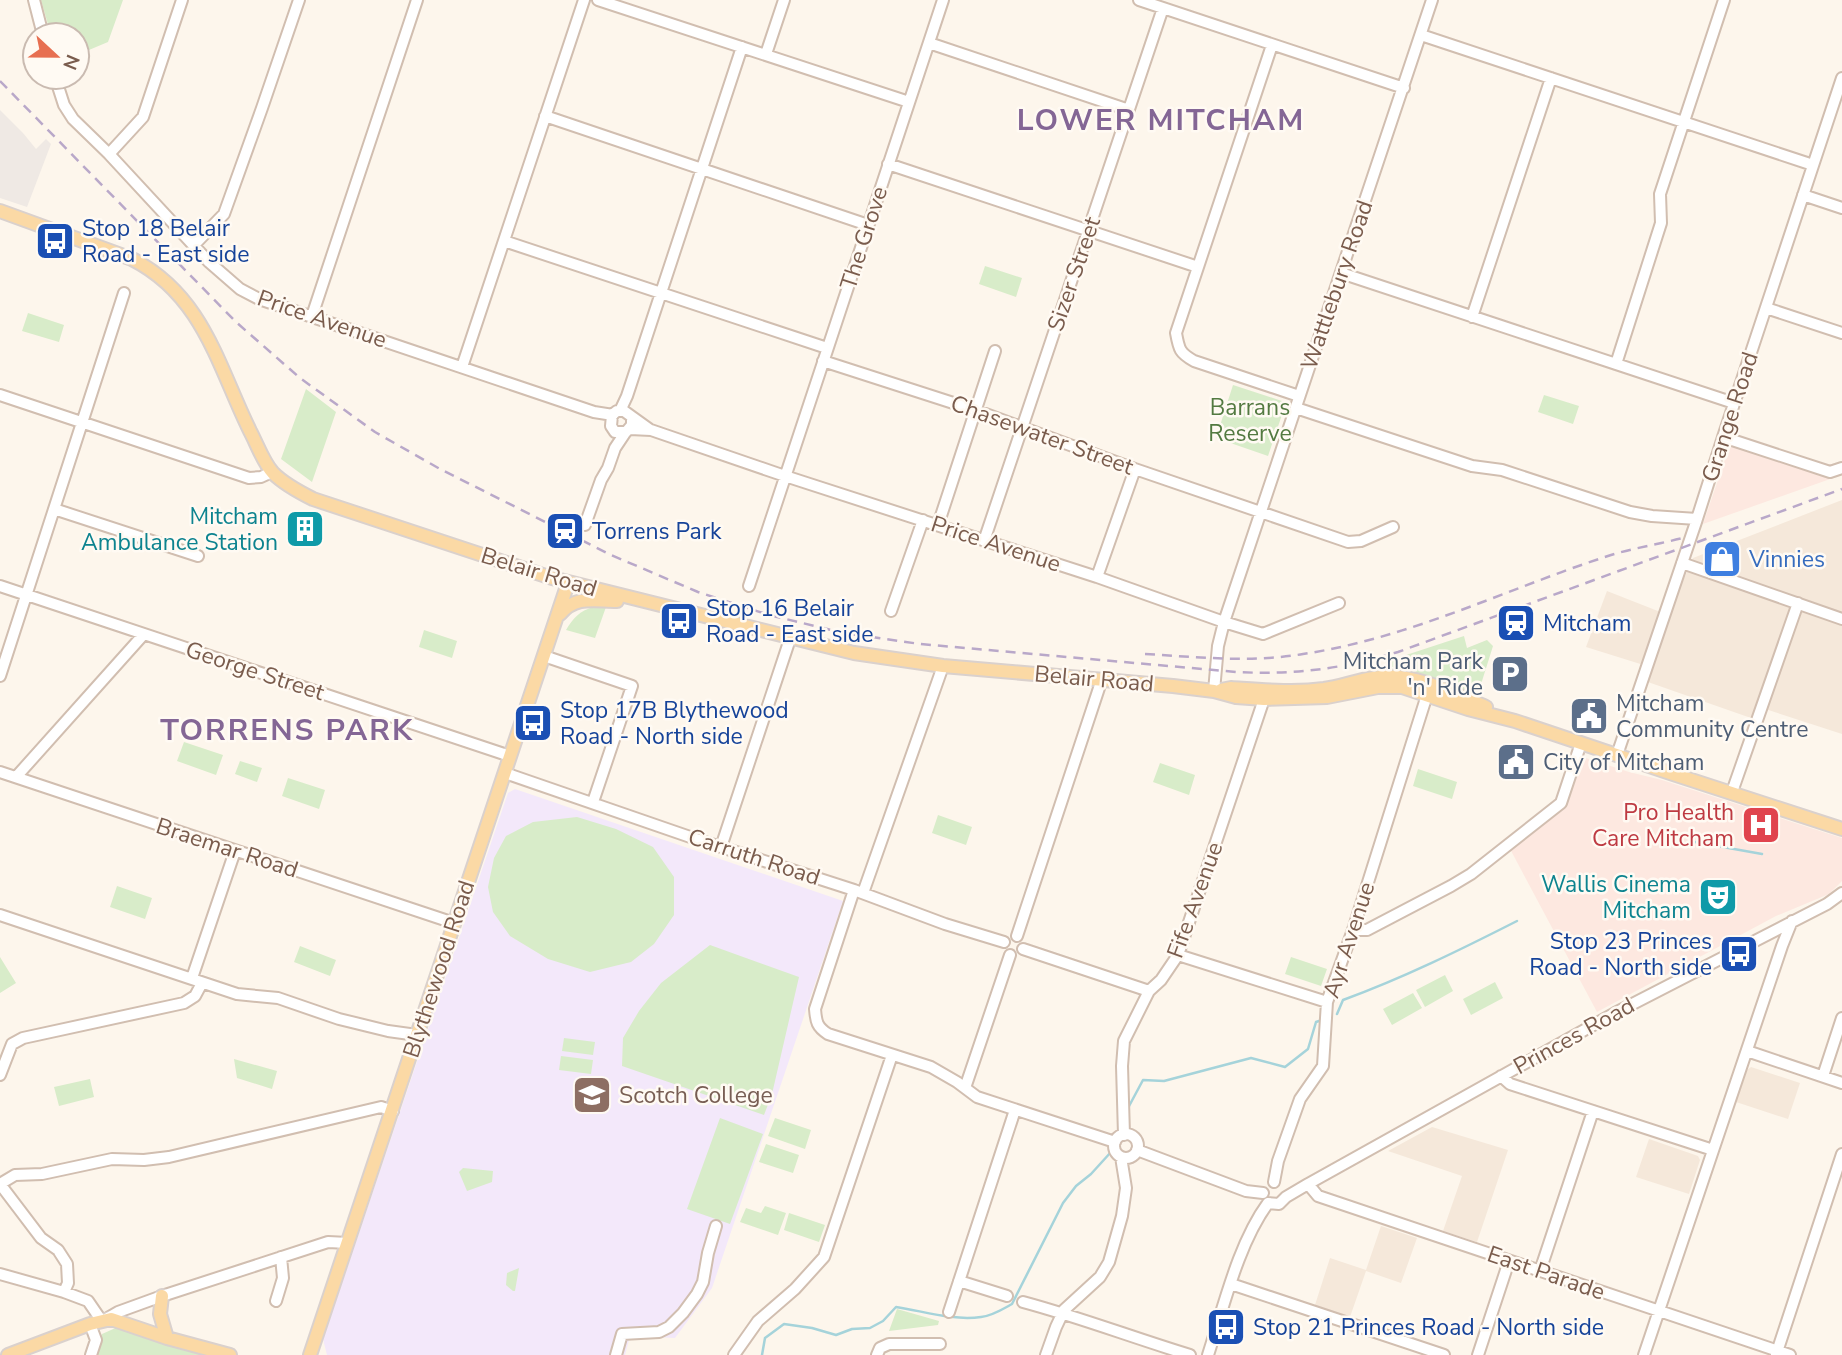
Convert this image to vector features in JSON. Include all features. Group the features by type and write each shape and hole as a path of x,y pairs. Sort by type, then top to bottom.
{"main road":[{"name":"Belair Road","path":"0,211 132,259 147,266 166,283 188,306 204,329 241,412 272,472 289,486 313,499 568,583 854,653 943,666 1101,679 1264,699 1327,696 1392,686 1402,687 1515,721 1842,829"},
{"name":"Blythewood Road","path":"310,1355 568,583"},
{"path":"554,623 570,604 578,601 635,600"},
{"name":"Belair Road","path":"1214,691 1231,688 1325,689 1377,677 1400,677 1457,694 1515,721"},
{"path":"162,1296 160,1314 166,1338"},
{"path":"8,1355 99,1321 117,1321 166,1338 230,1355"}],"street":[{"path":"34,0 39,21"},
{"path":"109,154 143,117 181,0"},
{"path":"194,245 224,214 299,0"},
{"path":"312,316 417,0"},
{"path":"462,367 584,0"},
{"path":"598,0 909,102"},
{"path":"766,54 784,0"},
{"name":"The Grove","path":"749,586 943,0"},
{"path":"1139,0 1404,88"},
{"name":"Wattlebury Road","path":"1214,691 1218,646 1224,622 1432,0"},
{"path":"1616,364 1658,237 1661,223 1660,194 1724,0"},
{"name":"Sizer Street","path":"984,541 1163,8"},
{"path":"1421,34 1813,165"},
{"path":"929,43 1129,110"},
{"path":"1272,45 1176,333 1182,354 1298,402 1472,466 1502,470 1630,512 1697,519"},
{"path":"585,525 615,448 627,396 742,47"},
{"path":"1472,317 1551,78"},
{"name":"Grange Road","path":"1617,755 1842,78"},
{"name":"Price Avenue","path":"60,91 73,119 209,262 240,289 259,299 1264,634 1339,603"},
{"path":"545,116 868,225"},
{"path":"888,164 1198,267"},
{"path":"1803,195 1842,208"},
{"path":"504,240 827,348"},
{"path":"1341,273 1734,403"},
{"path":"0,676 124,293"},
{"path":"1766,308 1842,333"},
{"path":"938,525 995,351"},
{"name":"Chasewater Street","path":"823,361 975,410 1348,542 1361,541 1394,527"},
{"path":"0,395 249,478 272,472"},
{"path":"1723,437 1830,472 1842,468"},
{"path":"1097,577 1135,468"},
{"path":"54,509 198,556"},
{"path":"891,611 923,520"},
{"path":"1682,563 1842,619"},
{"name":"George Street","path":"0,586 510,756"},
{"path":"1732,792 1798,603"},
{"path":"1205,615 1212,625 1218,646"},
{"path":"16,777 144,634"},
{"path":"721,847 790,639"},
{"path":"544,656 632,686 593,802"},
{"path":"943,666 815,1009 816,1021 819,1028 828,1034 931,1068 977,1097 1120,1138 1133,1138 1137,1150"},
{"path":"1017,936 1101,679"},
{"name":"Ayr Avenue","path":"1274,1181 1278,1161 1300,1099 1323,1066 1327,1006 1427,695"},
{"name":"Fife Avenue","path":"1120,1138 1124,1041 1149,991 1161,980 1178,954 1264,699"},
{"path":"1353,930 1367,930 1451,887 1561,803 1581,743"},
{"name":"Braemar Road","path":"0,772 454,923"},
{"name":"Carruth Road","path":"505,773 1004,942"},
{"path":"0,1075 12,1044 23,1038 184,1003 195,996 197,980 235,851"},
{"name":"Princes Road","path":"1285,1192 1308,1184 1615,1013 1827,904 1842,893"},
{"path":"0,915 237,994 278,998 339,1019 417,1035"},
{"path":"1644,1355 1792,921"},
{"path":"1769,933 1777,937 1782,945"},
{"path":"1010,955 1004,942 1017,936"},
{"path":"1017,936 1023,949"},
{"path":"1010,955 1016,955 1023,949"},
{"path":"1023,949 1149,991"},
{"path":"1178,954 1327,1006"},
{"path":"965,1088 1010,955"},
{"path":"1823,1076 1842,1017"},
{"path":"1747,1051 1842,1083"},
{"path":"734,1355 758,1321 795,1289 824,1257 892,1055"},
{"path":"1501,1076 1510,1084 1713,1150"},
{"path":"64,1292 68,1283 67,1264 58,1250 41,1238 0,1184 15,1175 42,1174 112,1159 154,1160 380,1108 393,1111"},
{"path":"949,1312 1015,1110"},
{"path":"1541,1271 1593,1111"},
{"path":"1046,1355 1062,1312 1100,1278 1109,1262 1122,1216 1126,1188 1121,1157 1115,1150 1120,1138"},
{"path":"1121,1157 1129,1158 1137,1150"},
{"path":"1137,1150 1266,1198 1279,1204 1285,1192 1278,1182 1274,1181 1265,1186 1266,1198 1247,1238 1208,1355"},
{"path":"1777,1353 1842,1154"},
{"name":"East Parade","path":"1308,1184 1316,1196 1777,1353 1790,1355"},
{"path":"616,1355 621,1334 659,1332 669,1327 697,1294 703,1282 716,1226"},
{"path":"99,1321 162,1296 328,1242 348,1243"},
{"path":"276,1301 283,1278 281,1257"},
{"path":"1478,1355 1509,1261"},
{"path":"0,1274 88,1301 99,1321 91,1355"},
{"path":"959,1281 1007,1296"},
{"path":"1231,1284 1444,1355"},
{"path":"1023,1302 1062,1312 1191,1355"},
{"path":"877,1355 880,1348 889,1344 940,1344"}],"shaded area":[{"path":"0,110 36,149 46,139 51,144 27,207 0,198"},
{"path":"1730,445 1833,478 1703,524"},
{"path":"1842,500 1842,734 1756,706 1751,718 1645,681 1650,667 1586,647 1607,591 1668,615 1693,558"},
{"path":"1583,757 1842,838 1842,881 1829,894 1776,916 1597,1012 1509,847 1567,802"},
{"name":"Scotch College","path":"515,789 843,901 712,1288 675,1338 630,1336 625,1355 327,1355 323,1339 508,793"},
{"path":"1751,1067 1800,1083 1788,1119 1736,1102 1747,1070"},
{"path":"1432,1127 1508,1150 1477,1242 1443,1231 1462,1176 1388,1151"},
{"path":"1649,1139 1698,1156 1700,1160 1689,1194 1636,1177"},
{"path":"1381,1226 1417,1238 1401,1283 1366,1271 1350,1317 1315,1305 1330,1258 1366,1270"}],"green space":[{"path":"41,0 123,0 108,42 91,49 91,21 47,21"},
{"path":"985,266 1022,278 1016,297 979,284"},
{"path":"28,313 64,325 59,342 22,331"},
{"name":"Barrans Reserve","path":"1233,385 1282,401 1285,406 1268,456 1216,438"},
{"path":"306,389 336,412 312,482 281,459"},
{"path":"1544,395 1579,406 1573,424 1538,412"},
{"path":"593,607 606,607 595,638 566,630 577,616"},
{"path":"424,630 457,641 452,658 419,647"},
{"path":"1464,636 1467,648 1487,640 1493,646 1477,697 1399,671 1383,661 1400,657"},
{"path":"184,742 223,755 216,775 177,761"},
{"path":"240,761 262,768 257,782 235,774"},
{"path":"1160,763 1195,775 1189,795 1153,782"},
{"path":"1418,769 1457,782 1452,799 1413,786"},
{"path":"288,778 325,790 319,809 282,796"},
{"path":"938,815 972,827 966,845 932,833"},
{"path":"577,817 616,829 653,847 674,877 674,915 654,944 631,962 590,972 548,959 510,936 493,912 488,887 494,858 506,836 533,822"},
{"path":"117,886 152,898 145,919 110,907"},
{"path":"710,945 799,977 772,1094 764,1115 622,1066 623,1038 639,1011 661,983"},
{"path":"300,946 336,960 330,976 294,962"},
{"path":"0,957 16,983 0,993"},
{"path":"1291,957 1327,969 1321,986 1285,974"},
{"path":"1445,975 1453,991 1425,1007 1416,990"},
{"path":"1495,982 1503,998 1471,1015 1463,999"},
{"path":"1413,993 1422,1008 1392,1025 1383,1009"},
{"path":"564,1038 595,1042 593,1055 562,1051"},
{"path":"561,1056 593,1060 591,1074 559,1070"},
{"path":"234,1059 277,1071 272,1089 237,1078"},
{"path":"90,1079 94,1097 59,1106 54,1087"},
{"path":"720,1118 763,1134 730,1224 687,1209"},
{"path":"775,1118 811,1130 805,1149 768,1136"},
{"path":"766,1144 799,1155 793,1173 759,1162"},
{"path":"463,1168 493,1171 492,1182 467,1191 459,1172"},
{"path":"765,1206 786,1213 778,1235 740,1222 746,1208 761,1213"},
{"path":"789,1213 825,1225 819,1242 784,1230"},
{"path":"519,1268 513,1291 506,1285 507,1273"},
{"path":"897,1309 939,1321 938,1325 889,1331"},
{"path":"120,1326 209,1355 95,1355 102,1334"}],"waterway":[{"path":"1695,842 1762,854"},
{"path":"1337,1014 1343,1000 1431,963 1517,921"},
{"path":"1128,1108 1143,1080 1164,1081 1251,1058 1285,1067 1308,1049 1316,1022 1322,1020"},
{"path":"762,1355 765,1338 784,1324 836,1335 852,1329 870,1328 883,1321 896,1307 970,1318 989,1315 1012,1304 1063,1203 1076,1186 1111,1152"}],"railway":[{"path":"0,81 236,322 300,378 375,432 440,469 611,555 698,592 769,615 844,633 920,644 1236,672 1318,670 1398,652 1842,489"},
{"path":"1145,654 1264,658 1343,647 1459,611 1611,555 1683,538"}],"place":[{"name":"Stop 18 Belair Road - East side","path":"55,241"},
{"name":"Mitcham Ambulance Station","path":"305,529"},
{"name":"Torrens Park","path":"565,531"},
{"name":"Vinnies","path":"1722,559"},
{"name":"Stop 16 Belair Road - East side","path":"679,621"},
{"name":"Mitcham","path":"1516,623"},
{"name":"Mitcham Park 'n' Ride","path":"1510,674"},
{"name":"Mitcham Community Centre","path":"1589,716"},
{"name":"Stop 17B Blythewood Road - North side","path":"533,723"},
{"name":"City of Mitcham","path":"1516,762"},
{"name":"Pro Health Care Mitcham","path":"1761,825"},
{"name":"Wallis Cinema Mitcham","path":"1718,897"},
{"name":"Stop 23 Princes Road - North side","path":"1739,954"},
{"name":"Scotch College","path":"592,1095"},
{"name":"Stop 21 Princes Road - North side","path":"1226,1327"}],"district":[{"name":"LOWER MITCHAM","path":"1161,120"},
{"name":"TORRENS PARK","path":"287,730"}]}
